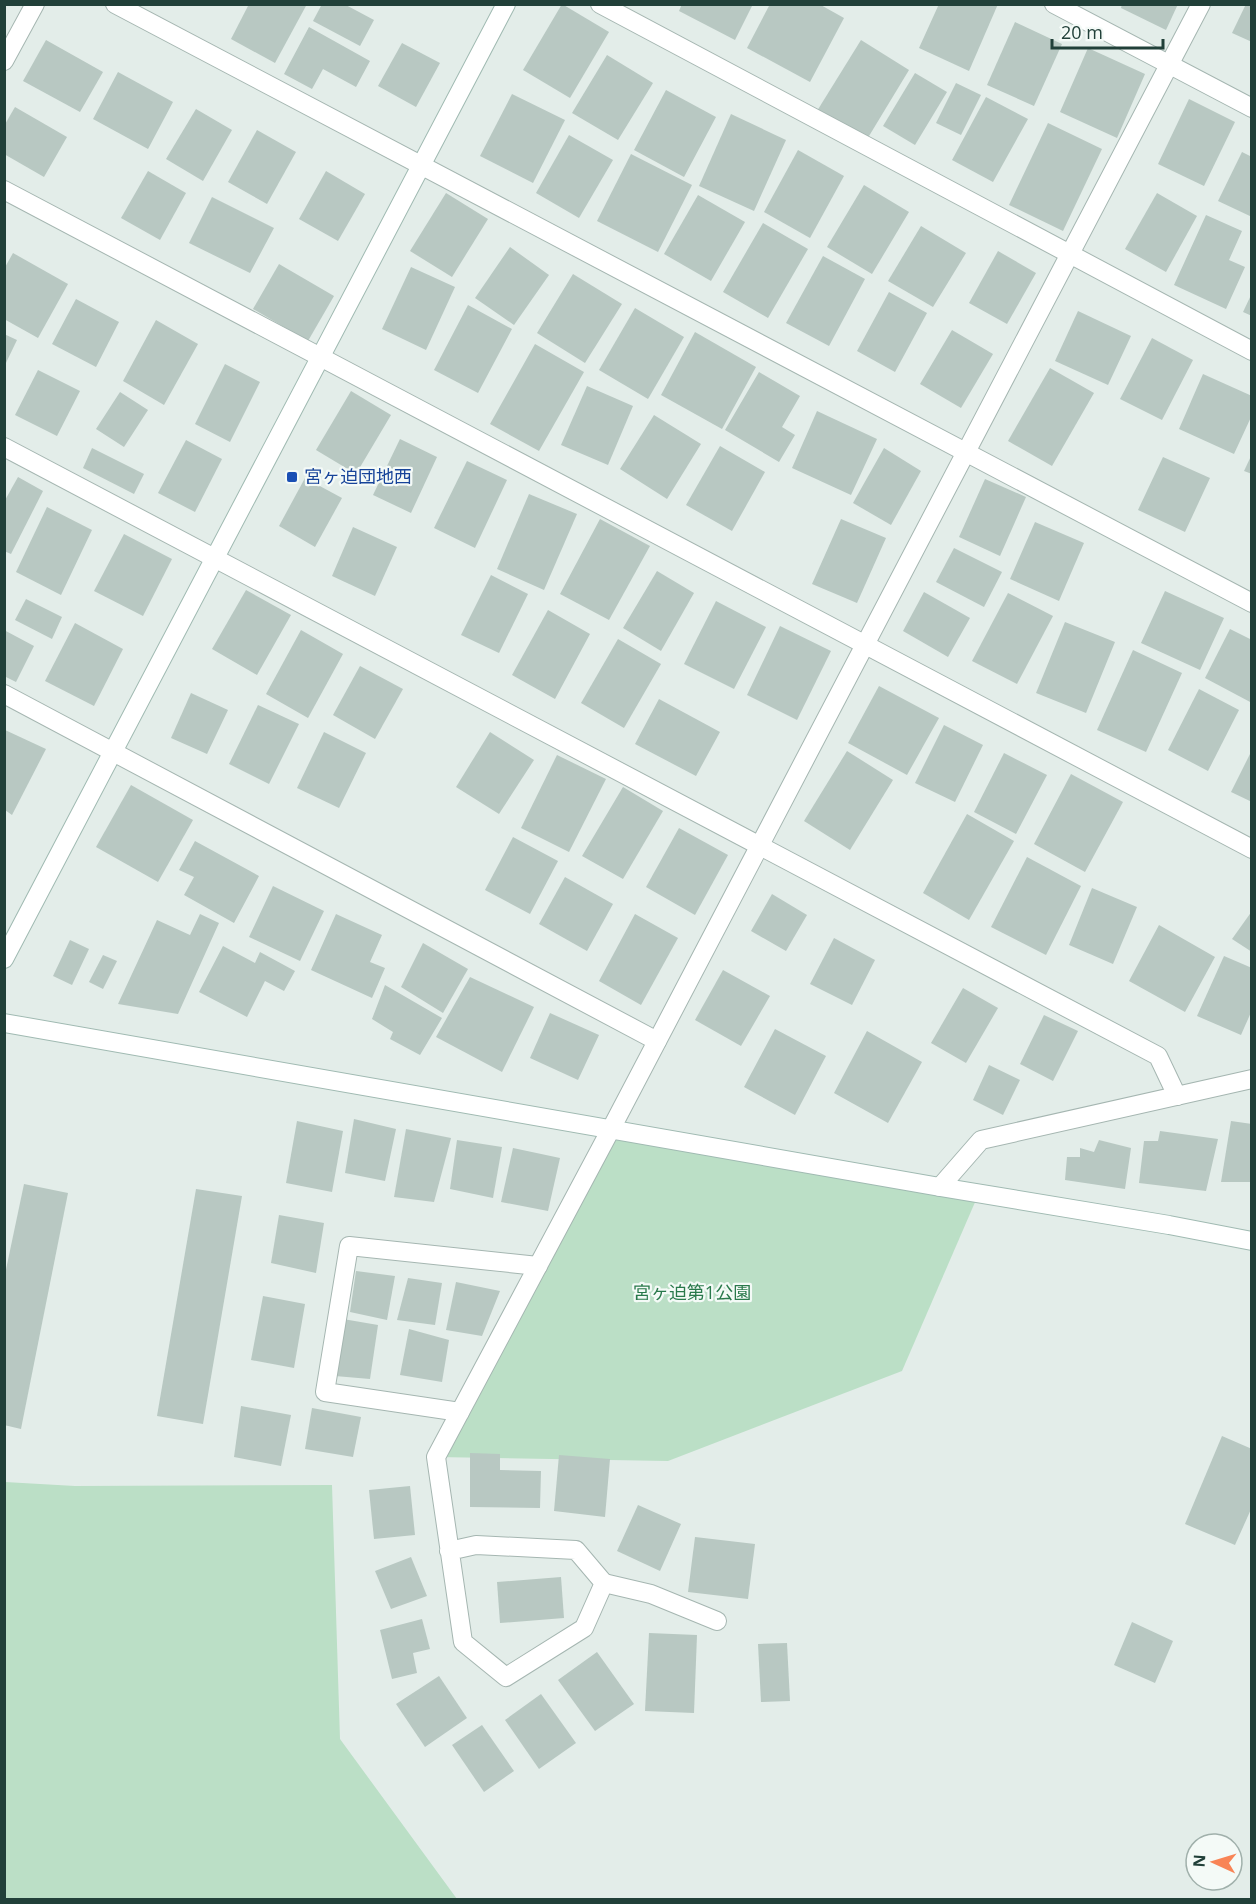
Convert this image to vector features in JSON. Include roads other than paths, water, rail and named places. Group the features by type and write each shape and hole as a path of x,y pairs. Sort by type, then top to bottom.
{"street":[{"path":"4,61 34,4"},
{"path":"115,4 1251,603"},
{"path":"4,959 506,4"},
{"path":"600,4 1251,351"},
{"path":"1054,4 1251,108"},
{"path":"604,1583 584,1628 506,1677 463,1642 436,1457 866,645 1201,4"},
{"path":"4,190 1251,849"},
{"path":"4,447 1158,1056 1177,1096"},
{"path":"4,694 657,1041"},
{"path":"4,1023 1251,1241"},
{"path":"940,1187 981,1140 1251,1079"},
{"path":"460,1412 325,1392 349,1246 538,1266"},
{"path":"449,1551 476,1545 576,1550 604,1583 651,1594 717,1622"}],"place":[{"name":"宮ヶ迫団地西","path":"292,477"}],"park label":[{"name":"宮ヶ迫第1公園","path":"692,1293"}]}
